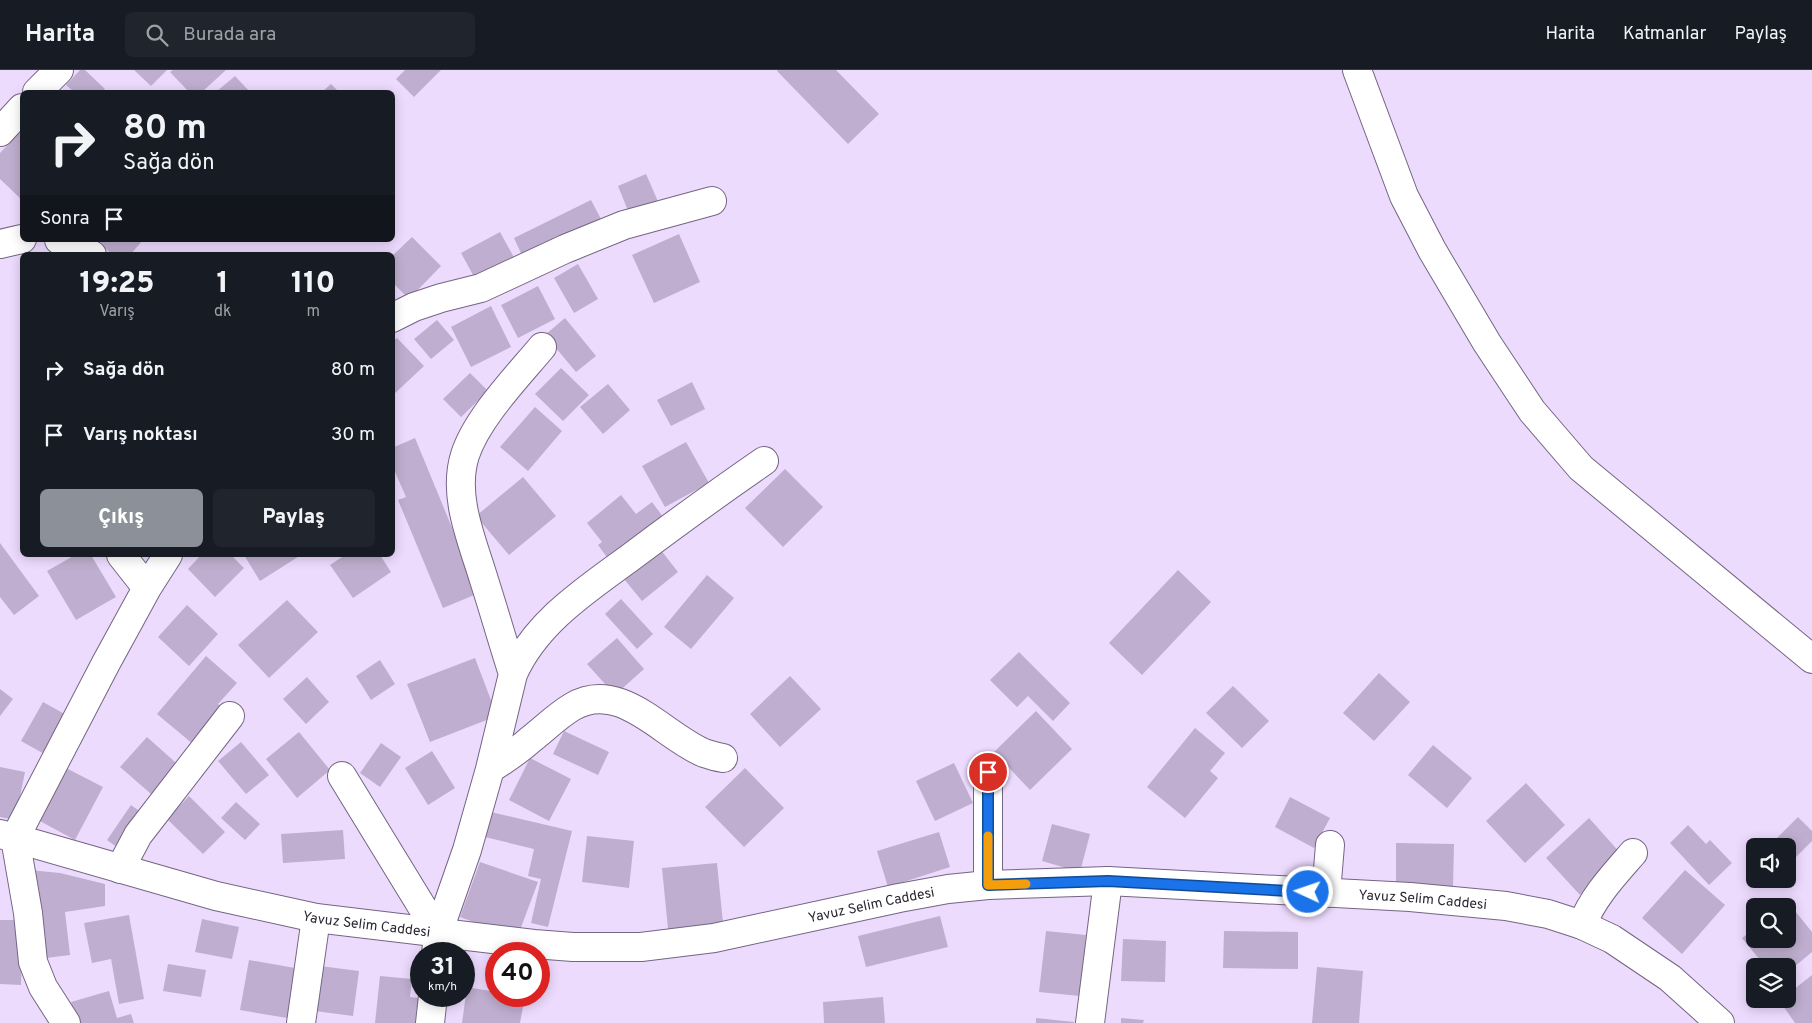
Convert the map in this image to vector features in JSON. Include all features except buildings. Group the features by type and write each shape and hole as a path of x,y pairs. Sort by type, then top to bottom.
{"street":[{"path":"1356,70 1404,196 1428,242 1487,343 1532,411 1581,468 1812,658"},
{"path":"0,132 20,110"},
{"path":"395,316 414,307 441,298 481,288 565,249 624,225 712,201"},
{"path":"0,244 20,239"},
{"path":"65,242 87,252"},
{"path":"513,674 465,514 460,482 466,453 475,434 488,414 542,347"},
{"path":"438,942 490,769 513,674 519,660 533,639 569,603 687,514 764,461"},
{"path":"122,557 147,588"},
{"path":"66,1023 43,987 33,962 28,913 8,836 147,588 167,557"},
{"path":"490,769 510,757 572,707 586,700 598,697 613,700 633,709 704,753 723,758"},
{"path":"120,868 143,829 230,716"},
{"path":"988,772 988,885"},
{"path":"342,776 436,942"},
{"name":"Yavuz Selim Caddesi","path":"8,836 216,896 428,942"},
{"path":"1326,893 1330,845"},
{"path":"1582,925 1588,910 1596,898 1633,853"},
{"path":"1090,1023 1108,881"},
{"name":"Yavuz Selim Caddesi","path":"475,944 534,944 607,948 676,944 714,938 899,898 948,889 988,885 1108,881 1410,897 1506,906 1548,914 1582,925 1612,940 1662,973 1720,1023"},
{"path":"302,1023 316,918"},
{"path":"430,1023 431,1007"}],"slow traffic":[{"path":"988,836 988,885 1026,884"}],"route":[{"path":"988,772 988,885 1108,881 1308,892"}]}
